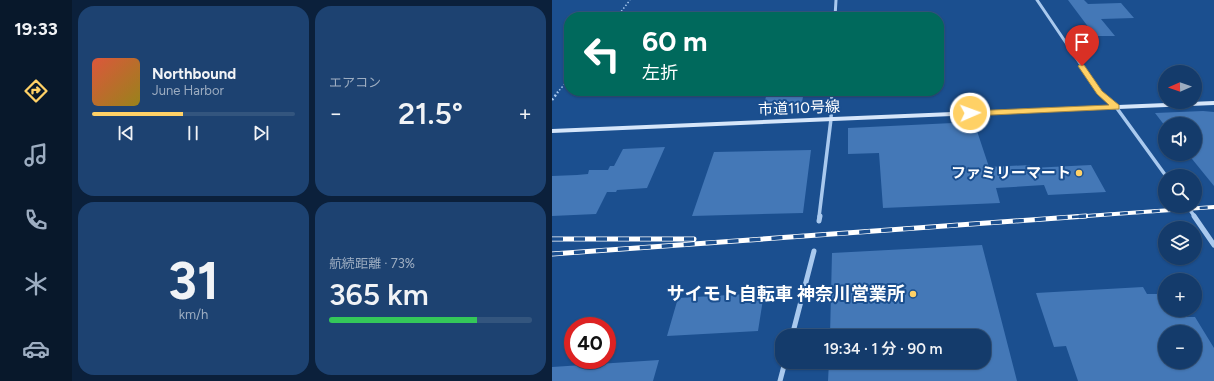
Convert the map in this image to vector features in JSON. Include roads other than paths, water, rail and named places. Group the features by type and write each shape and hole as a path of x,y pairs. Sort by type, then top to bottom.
{"street":[{"path":"836,0 836,12"},
{"path":"1037,0 1099,93 1116,107 1161,169"},
{"path":"819,221 831,119 832,96"},
{"name":"市道110号線","path":"552,131 1214,103"},
{"path":"1192,213 1214,246"},
{"path":"794,329 814,251"},
{"path":"780,381 783,369"}],"railway":[{"path":"1072,217 1214,207"},
{"path":"552,254 1086,216"},
{"path":"552,239 694,239"}],"place":[{"name":"ファミリーマート","path":"1079,173"},
{"name":"サイモト自転車 神奈川営業所","path":"913,294"}]}
